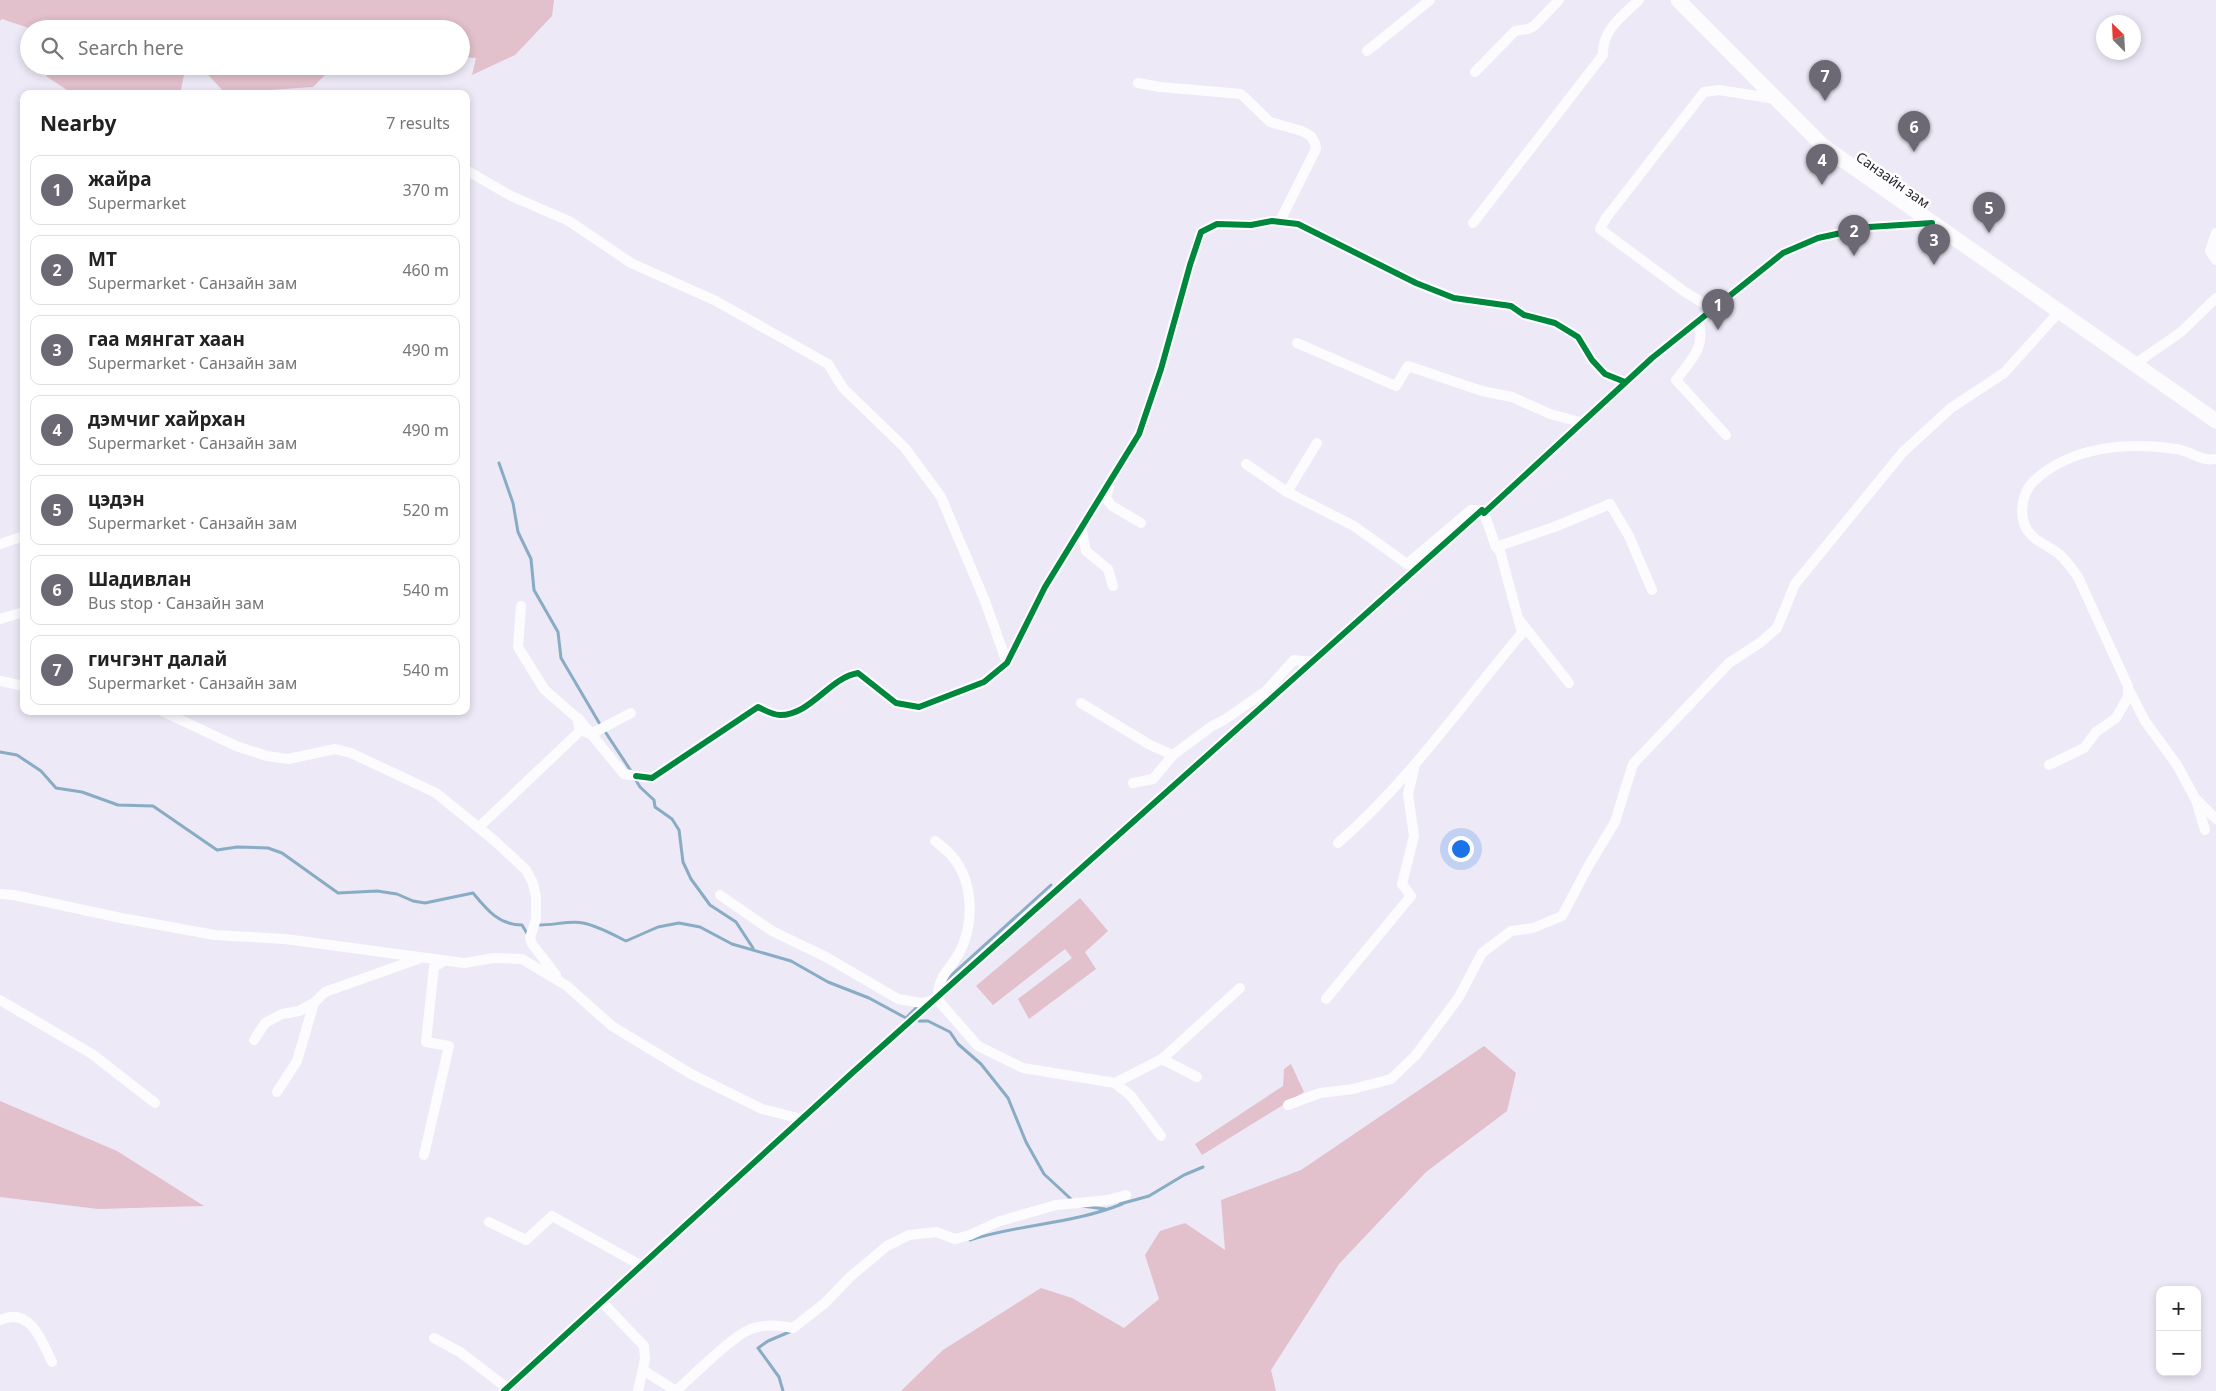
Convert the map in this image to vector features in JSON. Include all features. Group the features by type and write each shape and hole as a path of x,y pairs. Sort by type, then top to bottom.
{"main road":[{"name":"Санзайн зам","path":"1678,0 1823,146 2216,421"}],"street":[{"path":"1368,51 1430,0"},
{"path":"1475,72 1516,30 1528,30 1534,26 1559,0"},
{"path":"1473,223 1603,55 1602,45 1607,33 1639,0"},
{"path":"1138,83 1160,87 1242,94 1270,122 1302,131 1311,136 1316,150 1280,222"},
{"path":"1713,309 1685,292 1600,229 1606,218 1704,92 1719,90 1777,99"},
{"path":"470,172 511,196 569,221 631,263 716,301 828,364 843,388 905,448 941,498 985,601 1007,663"},
{"path":"521,606 518,647 544,689 577,718 624,774 652,778 758,707 778,716 794,713 846,676 858,673 896,703 919,707 984,682 1007,663 1045,587 1139,434 1161,369 1190,264 1201,232 1216,224 1280,222 1298,224 1416,283 1454,298 1511,306 1524,315 1555,323 1578,337 1592,360 1605,374 1625,382"},
{"path":"434,1338 460,1352 505,1390 802,1119 1312,662 1483,512 1625,382 1698,321 1783,253 1818,238 1869,227 1932,224"},
{"path":"2216,232 2210,251 2216,260"},
{"path":"2135,364 2181,332 2216,298"},
{"path":"1288,1105 1320,1093 1353,1089 1391,1079 1416,1055 1459,997 1482,953 1511,930 1533,928 1562,916 1588,865 1615,822 1633,764 1729,663 1762,642 1776,628 1795,584 1904,452 1951,408 2004,373 2059,312"},
{"path":"1698,321 1703,334 1697,352 1676,380 1726,434"},
{"path":"1297,343 1396,386 1408,366 1482,391 1512,397 1550,414 1580,422"},
{"path":"1288,492 1317,443"},
{"path":"2205,830 2196,800 2177,764 2145,721 2078,577 2063,558 2032,536 2025,527 2021,506 2028,486 2046,470 2086,452 2127,445 2178,449 2207,461 2216,459"},
{"path":"1246,464 1288,492 1354,526 1407,564 1471,510 1483,512"},
{"path":"1110,481 1106,498 1112,506 1141,523"},
{"path":"1496,547 1554,527 1610,504 1629,536 1652,590"},
{"path":"1338,843 1370,815 1418,761 1522,633 1521,622 1500,551 1496,547 1483,512"},
{"path":"1081,527 1086,551 1108,569 1113,586"},
{"path":"0,544 20,537"},
{"path":"0,619 20,613"},
{"path":"1521,622 1568,682"},
{"path":"1134,783 1153,779 1173,755 1212,726 1266,691 1294,660 1312,662"},
{"path":"0,681 20,685"},
{"path":"2049,765 2084,748 2096,732 2116,718 2128,697 2128,686"},
{"path":"1081,703 1150,745 1173,755"},
{"path":"580,731 591,734 631,713"},
{"path":"170,715 236,746 267,756 288,760 335,750 351,753 436,793 479,827 526,870 533,882 536,919 530,938 532,944 546,966 567,986 612,1026 691,1074 762,1108 802,1119"},
{"path":"577,718 580,731"},
{"path":"479,827 580,731"},
{"path":"1326,999 1411,896 1402,884 1414,836 1408,794 1410,780 1418,761"},
{"path":"2196,800 2216,819"},
{"path":"935,841 952,856 964,877 970,905 966,935 959,954 939,980 937,999 978,1046 1023,1068 1116,1083 1131,1096 1161,1136"},
{"path":"0,894 14,895 121,918 215,935 285,939 464,964 494,958 522,959 567,986"},
{"path":"720,895 772,931 826,957 898,999 922,1003 937,999"},
{"path":"254,1040 265,1022 282,1014 299,1011 314,1003 325,992 422,958"},
{"path":"424,1154 450,1046 426,1042 434,967 444,961"},
{"path":"1116,1083 1162,1059 1240,988"},
{"path":"0,1000 92,1054 155,1103"},
{"path":"277,1092 298,1061 314,1003"},
{"path":"1162,1059 1197,1077"},
{"path":"643,1370 676,1391 727,1346 750,1329 778,1324 793,1328 825,1303 850,1277 887,1246 909,1235 936,1232 955,1239 970,1235 1000,1221 1056,1205 1108,1200 1126,1195"},
{"path":"489,1222 526,1240 552,1216 642,1266"},
{"path":"602,1302 644,1346 646,1359 638,1391"},
{"path":"0,1320 6,1317 24,1319 35,1326 52,1362"}],"shaded area":[{"path":"0,0 554,0 552,16 515,55 472,75 476,58 470,58 470,20 20,20 20,25 2,19 0,21"},
{"path":"184,75 181,90 67,90 46,76"},
{"path":"208,75 325,75 313,87 269,90 222,90"},
{"path":"1080,898 1108,931 1085,952 1096,969 1029,1019 1018,999 1072,958 1065,949 993,1005 976,986"},
{"path":"1484,1046 1516,1073 1507,1111 1426,1172 1339,1264 1271,1370 1276,1391 901,1391 943,1350 1041,1288 1072,1298 1124,1328 1159,1299 1145,1255 1160,1231 1185,1223 1225,1250 1221,1200 1301,1170"},
{"path":"1291,1064 1304,1092 1202,1155 1195,1144 1283,1086 1284,1069"},
{"path":"0,1101 117,1151 204,1206 98,1209 0,1197"}],"waterway":[{"path":"499,463 513,503 518,532 531,559 534,590 558,632 561,658 601,726"},
{"path":"604,730 631,771"},
{"path":"0,752 17,755 41,771 56,788 82,792 118,805 153,806 217,850 237,847 268,848 282,853 338,893 377,891 397,894 413,901 425,903 473,893 494,915 507,922 522,925 528,935"},
{"path":"634,777 640,787 654,800 655,807 672,819 679,830 683,862 691,879 710,905 736,922 753,948"},
{"path":"945,981 1051,885"},
{"path":"536,925 573,922 589,924 626,941 658,927 679,923 700,927 732,944 791,961 828,982 869,998 906,1018 920,1004"},
{"path":"919,1021 928,1021 950,1032 958,1044 981,1064 1008,1098 1026,1142 1044,1174 1072,1200"},
{"path":"1120,1204 1149,1196 1184,1175 1203,1167"},
{"path":"970,1240 1008,1230 1084,1216 1122,1204"},
{"path":"1082,1206 1105,1209"},
{"path":"783,1391 779,1377 758,1348 768,1341 794,1330"}],"cycle path":[{"path":"636,776 652,778 758,707 777,715 791,713 811,703 848,676 858,673 896,703 919,707 984,682 1007,663 1045,587 1139,434 1161,369 1201,232 1217,224 1251,225 1272,221 1298,224 1416,283 1454,298 1511,306 1524,315 1555,323 1578,337 1592,360 1605,374 1625,382"},
{"path":"504,1391 851,1074 1482,510 1484,513 1652,358 1783,253 1818,238 1869,227 1932,223"}],"place":[{"name":"гичгэнт далай","path":"1825,101"},
{"name":"Шадивлан","path":"1914,152"},
{"name":"дэмчиг хайрхан","path":"1822,185"},
{"name":"цэдэн","path":"1989,233"},
{"name":"MT","path":"1854,256"},
{"name":"гаа мянгат хаан","path":"1934,265"},
{"name":"жайра","path":"1718,330"}]}
